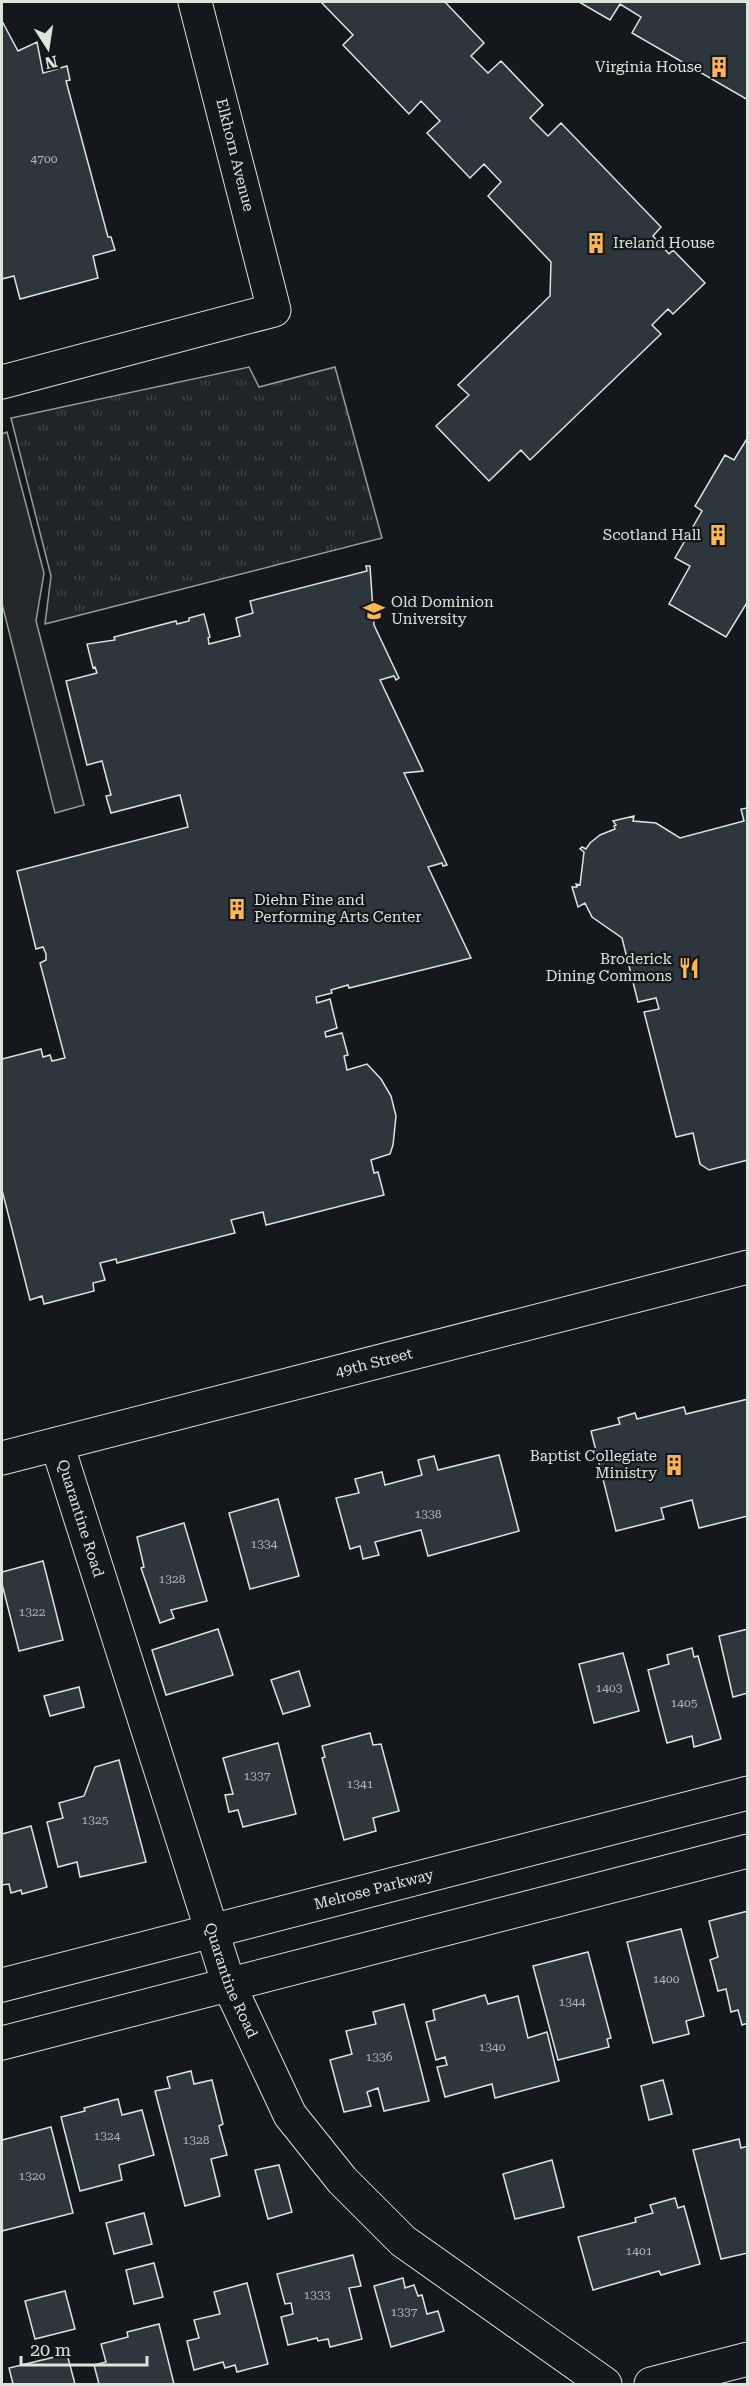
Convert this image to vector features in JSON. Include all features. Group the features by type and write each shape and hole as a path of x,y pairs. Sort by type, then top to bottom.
{"street":[{"name":"Elkhorn Avenue","path":"2,382 274,309 195,2"},
{"name":"49th Street","path":"2,1458 747,1267"},
{"name":"Quarantine Road","path":"57,1444 229,1985 290,2115 342,2180 403,2241 605,2385"},
{"name":"Melrose Parkway","path":"2,1985 747,1793"},
{"path":"2,2043 747,1851"},
{"path":"651,2385 747,2359"}],"green space":[{"path":"249,367 259,387 335,367 382,538 45,624 51,576 11,418"}],"shaded area":[{"path":"7,432 44,573 36,621 84,805 55,813 2,604 2,434"}],"building":[{"name":"Ireland House","path":"321,2 445,2 484,43 471,56 488,73 501,61 543,105 530,118 548,136 561,123 661,227 653,236 669,254 673,250 705,283 673,314 668,309 652,325 661,334 530,460 521,450 489,481 436,426 469,395 458,385 550,296 551,262 488,196 501,182 484,164 470,178 427,133 440,121 421,101 409,114 343,45 353,35"},
{"name":"Virginia House","path":"579,2 748,2 748,100 632,33 641,17 620,4 610,20"},
{"path":"2,21 18,51 37,42 43,73 67,66 70,80 66,81 108,237 111,237 115,250 93,256 98,278 20,299 14,276 2,279"},
{"name":"Scotland Hall","path":"748,437 748,601 726,637 669,604 690,566 675,558 702,511 695,506 725,455 734,460"},
{"name":"Diehn Fine and Performing Arts Center","path":"366,566 370,566 374,625 399,678 396,680 394,676 380,680 423,771 404,773 447,865 443,866 442,863 428,867 471,958 349,988 348,985 331,990 332,993 316,997 317,1003 330,999 337,1028 325,1032 326,1037 342,1033 348,1055 344,1056 347,1070 367,1064 381,1079 391,1096 396,1116 393,1145 390,1154 371,1160 374,1173 378,1172 384,1195 266,1225 263,1212 231,1220 235,1233 117,1263 116,1259 100,1263 105,1280 93,1283 94,1291 44,1304 42,1296 30,1300 2,1190 2,1059 41,1049 43,1057 50,1055 52,1061 65,1058 40,963 46,960 46,954 43,947 36,949 17,871 188,827 180,795 111,813 106,796 111,795 102,761 87,765 66,681 97,673 95,667 93,668 87,644 115,640 114,637 176,621 177,624 189,621 189,618 204,614 210,637 208,638 209,644 240,636 236,618 253,613 250,601 367,571"},
{"name":"Broderick Dining Commons","path":"748,808 748,1160 709,1170 700,1164 693,1133 676,1137 644,1012 659,1009 656,998 638,1002 622,938 592,917 585,903 578,907 572,887 577,887 576,884 580,885 584,852 580,849 582,847 586,849 600,835 615,829 616,825 613,821 634,816 633,821 656,823 680,838 744,821 741,809"},
{"name":"Baptist Collegiate Ministry","path":"748,1399 748,1516 699,1528 692,1500 661,1508 664,1519 616,1531 591,1431 620,1424 618,1418 635,1413 637,1419 684,1407 686,1414"},
{"path":"499,1455 519,1531 428,1556 421,1530 375,1542 379,1555 363,1559 360,1546 350,1549 336,1498 359,1493 355,1479 382,1472 385,1485 422,1475 418,1460 434,1456 438,1470"},
{"path":"278,1499 299,1576 250,1589 229,1513"},
{"path":"184,1523 207,1601 171,1610 174,1618 160,1623 141,1568 144,1567 137,1537"},
{"path":"43,1561 63,1640 19,1651 2,1584 2,1572"},
{"path":"218,1629 233,1675 166,1695 152,1650"},
{"path":"748,1629 748,1693 733,1697 719,1636"},
{"path":"692,1648 694,1657 698,1656 721,1739 694,1747 692,1736 667,1743 648,1670 669,1664 667,1655"},
{"path":"623,1653 639,1711 594,1723 579,1664"},
{"path":"299,1671 310,1706 283,1714 271,1680"},
{"path":"79,1687 84,1707 50,1716 44,1696"},
{"path":"370,1733 373,1745 381,1744 399,1811 373,1818 376,1831 344,1840 322,1758 325,1757 322,1746"},
{"path":"278,1743 296,1814 243,1827 238,1810 229,1812 225,1795 233,1794 223,1758"},
{"path":"119,1760 146,1862 80,1877 77,1862 58,1867 47,1822 63,1818 59,1803 84,1796 95,1767"},
{"path":"31,1826 47,1887 22,1894 21,1890 11,1893 9,1884 2,1885 2,1834"},
{"path":"748,1911 748,2023 742,2025 738,2010 731,2012 726,1989 718,1991 710,1960 718,1957 709,1921"},
{"path":"681,1929 704,2016 686,2021 689,2034 653,2043 627,1942"},
{"path":"588,1952 611,2038 607,2039 609,2047 558,2060 533,1966"},
{"path":"485,1995 488,2004 518,1996 528,2038 547,2032 559,2081 495,2098 492,2084 445,2097 437,2067 447,2065 445,2057 436,2060 426,2022 435,2020 433,2010"},
{"path":"404,2004 429,2101 384,2111 378,2088 367,2092 371,2106 344,2112 330,2060 352,2054 346,2031 376,2024 373,2012"},
{"path":"191,2071 194,2084 212,2080 223,2124 219,2126 227,2155 211,2159 220,2196 185,2206 155,2091 170,2088 167,2077"},
{"path":"663,2080 672,2114 649,2120 641,2086"},
{"path":"118,2099 122,2115 142,2110 154,2155 119,2165 122,2180 80,2191 61,2117"},
{"path":"51,2127 73,2213 2,2231 2,2140"},
{"path":"739,2139 741,2148 748,2146 748,2253 721,2259 693,2150"},
{"path":"552,2160 564,2207 515,2219 503,2174"},
{"path":"279,2165 292,2212 268,2219 255,2170"},
{"path":"675,2198 678,2208 684,2206 700,2264 661,2275 659,2271 593,2290 578,2237 636,2222 635,2218 653,2213 650,2205"},
{"path":"144,2213 152,2244 114,2254 106,2223"},
{"path":"353,2255 361,2286 349,2288 362,2339 330,2347 328,2339 318,2341 317,2338 288,2345 281,2317 293,2314 291,2303 285,2304 277,2274"},
{"path":"154,2263 163,2297 134,2304 126,2270"},
{"path":"403,2278 405,2288 414,2285 418,2296 422,2295 427,2314 438,2311 444,2331 391,2347 374,2286"},
{"path":"247,2283 268,2364 237,2372 235,2365 225,2368 223,2362 194,2370 187,2341 199,2338 194,2320 220,2314 214,2292"},
{"path":"65,2291 75,2329 35,2339 25,2301"},
{"path":"159,2324 174,2384 99,2384 94,2365 106,2362 101,2344 128,2337 127,2332"},
{"path":"67,2354 75,2384 13,2384 9,2368"}],"place":[{"name":"Virginia House","path":"719,67"},
{"name":"Ireland House","path":"596,243"},
{"name":"Scotland Hall","path":"718,535"},
{"name":"Old Dominion University","path":"374,611"},
{"name":"Diehn Fine and Performing Arts Center","path":"237,909"},
{"name":"Broderick Dining Commons","path":"689,968"},
{"name":"Baptist Collegiate Ministry","path":"674,1465"}]}
